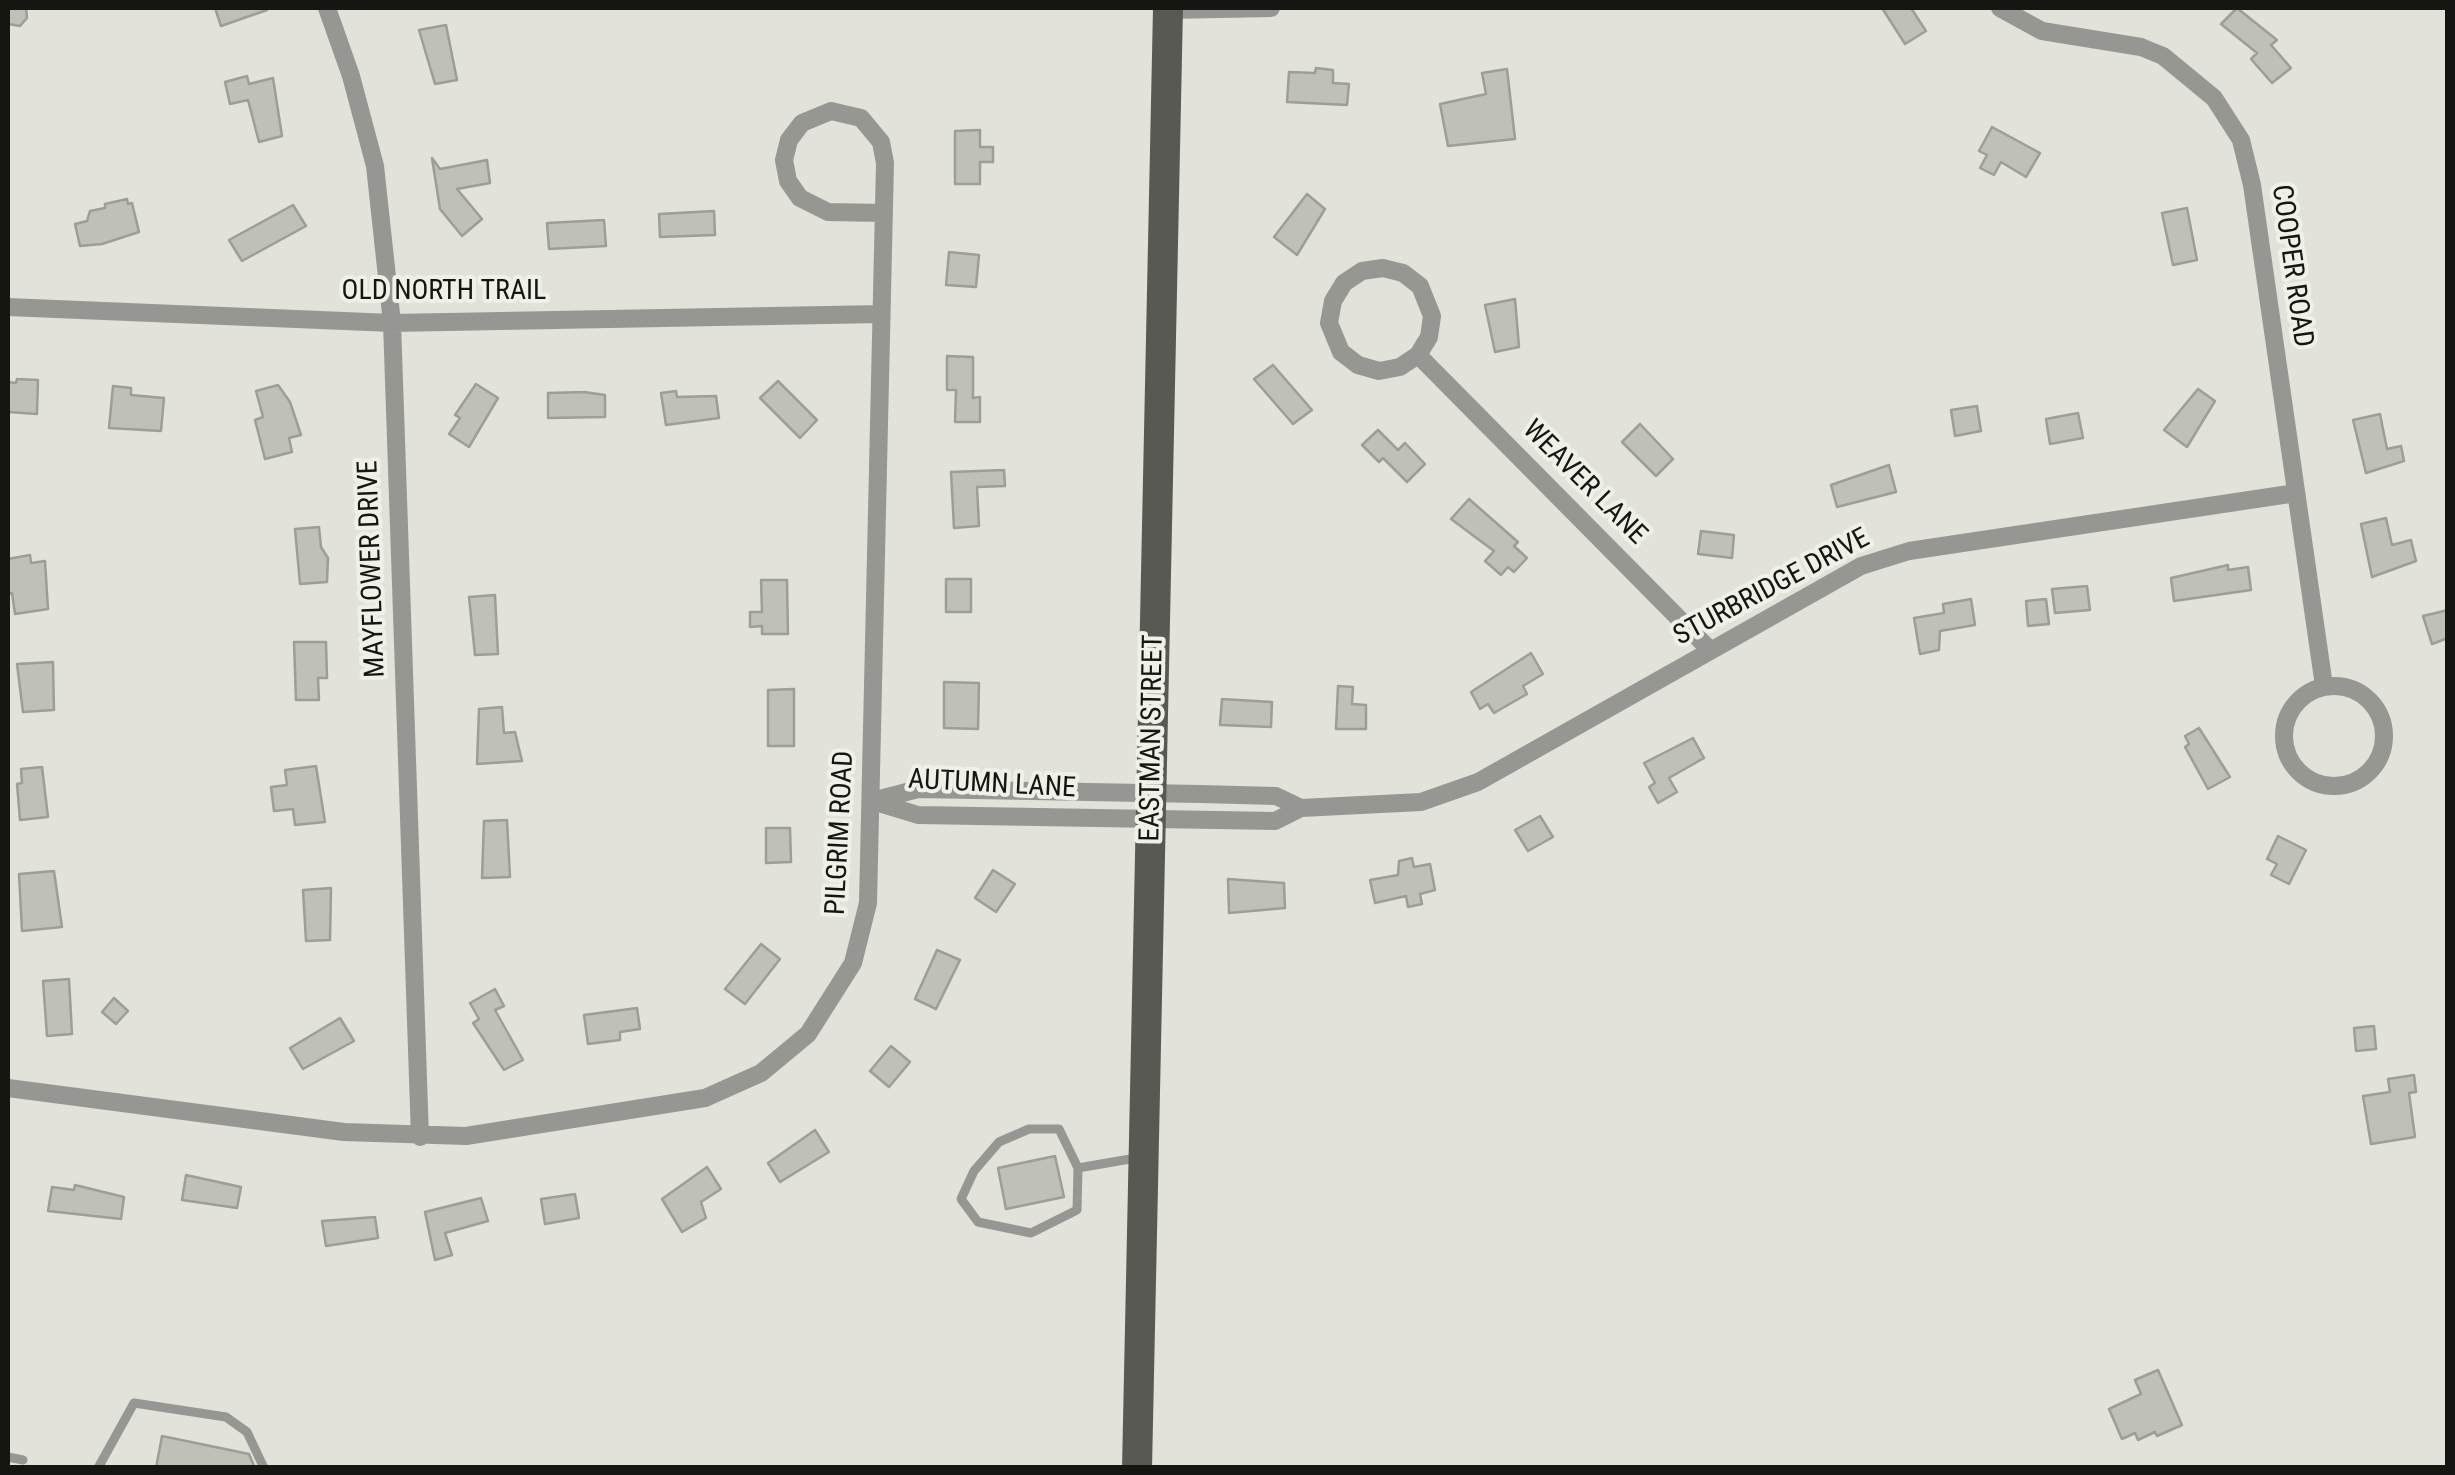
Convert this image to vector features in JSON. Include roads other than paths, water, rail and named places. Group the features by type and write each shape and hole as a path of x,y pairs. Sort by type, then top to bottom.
{"main road":[{"name":"EASTMAN STREET","path":"1137,1468 1168,9"}],"street":[{"name":"MAYFLOWER DRIVE","path":"326,8 352,76 375,166 392,322 420,1137"},
{"path":"1168,9 1271,8"},
{"name":"COOPER ROAD","path":"2000,8 2042,30 2141,47 2163,56 2198,81 2230,118 2248,161 2324,686"},
{"name":"PILGRIM ROAD","path":"8,1088 344,1132 466,1136 686,1102 733,1087 777,1062 822,1017 860,944 869,893 872,801 884,213 884,152 869,125 841,111 820,113 802,123 789,140 784,160 788,181 800,198 828,212 884,213"},
{"path":"1382,268 1404,273 1420,286 1432,316 1429,337 1418,355 1400,367 1379,370 1358,365 1342,352 1330,322 1333,301 1344,283 1362,271 1382,268"},
{"name":"OLD NORTH TRAIL","path":"8,307 392,322 882,314"},
{"name":"WEAVER LANE","path":"1418,355 1710,650"},
{"name":"STURBRIDGE DRIVE","path":"1151,807 1276,796 1301,808 1392,806 1454,792 1848,573 1897,554 2296,492"},
{"path":"2324,686 2345,686 2363,694 2377,710 2384,728 2382,749 2373,767 2358,780 2338,786 2306,778 2291,763 2283,742 2290,710 2304,694 2324,686"},
{"name":"AUTUMN LANE","path":"872,801 918,789 1151,807"},
{"name":"AUTUMN LANE","path":"872,801 918,814 1151,807"},
{"name":"STURBRIDGE DRIVE","path":"1151,807 1275,822 1301,808"}],"lane":[{"path":"1029,1129 1058,1129 1078,1168 1077,1210 1031,1233 978,1222 961,1199 974,1172 999,1142 1029,1129"},
{"path":"1078,1168 1144,1157"},
{"path":"98,1468 134,1402 226,1416 247,1432 264,1468"},
{"path":"8,1458 23,1460"}]}
